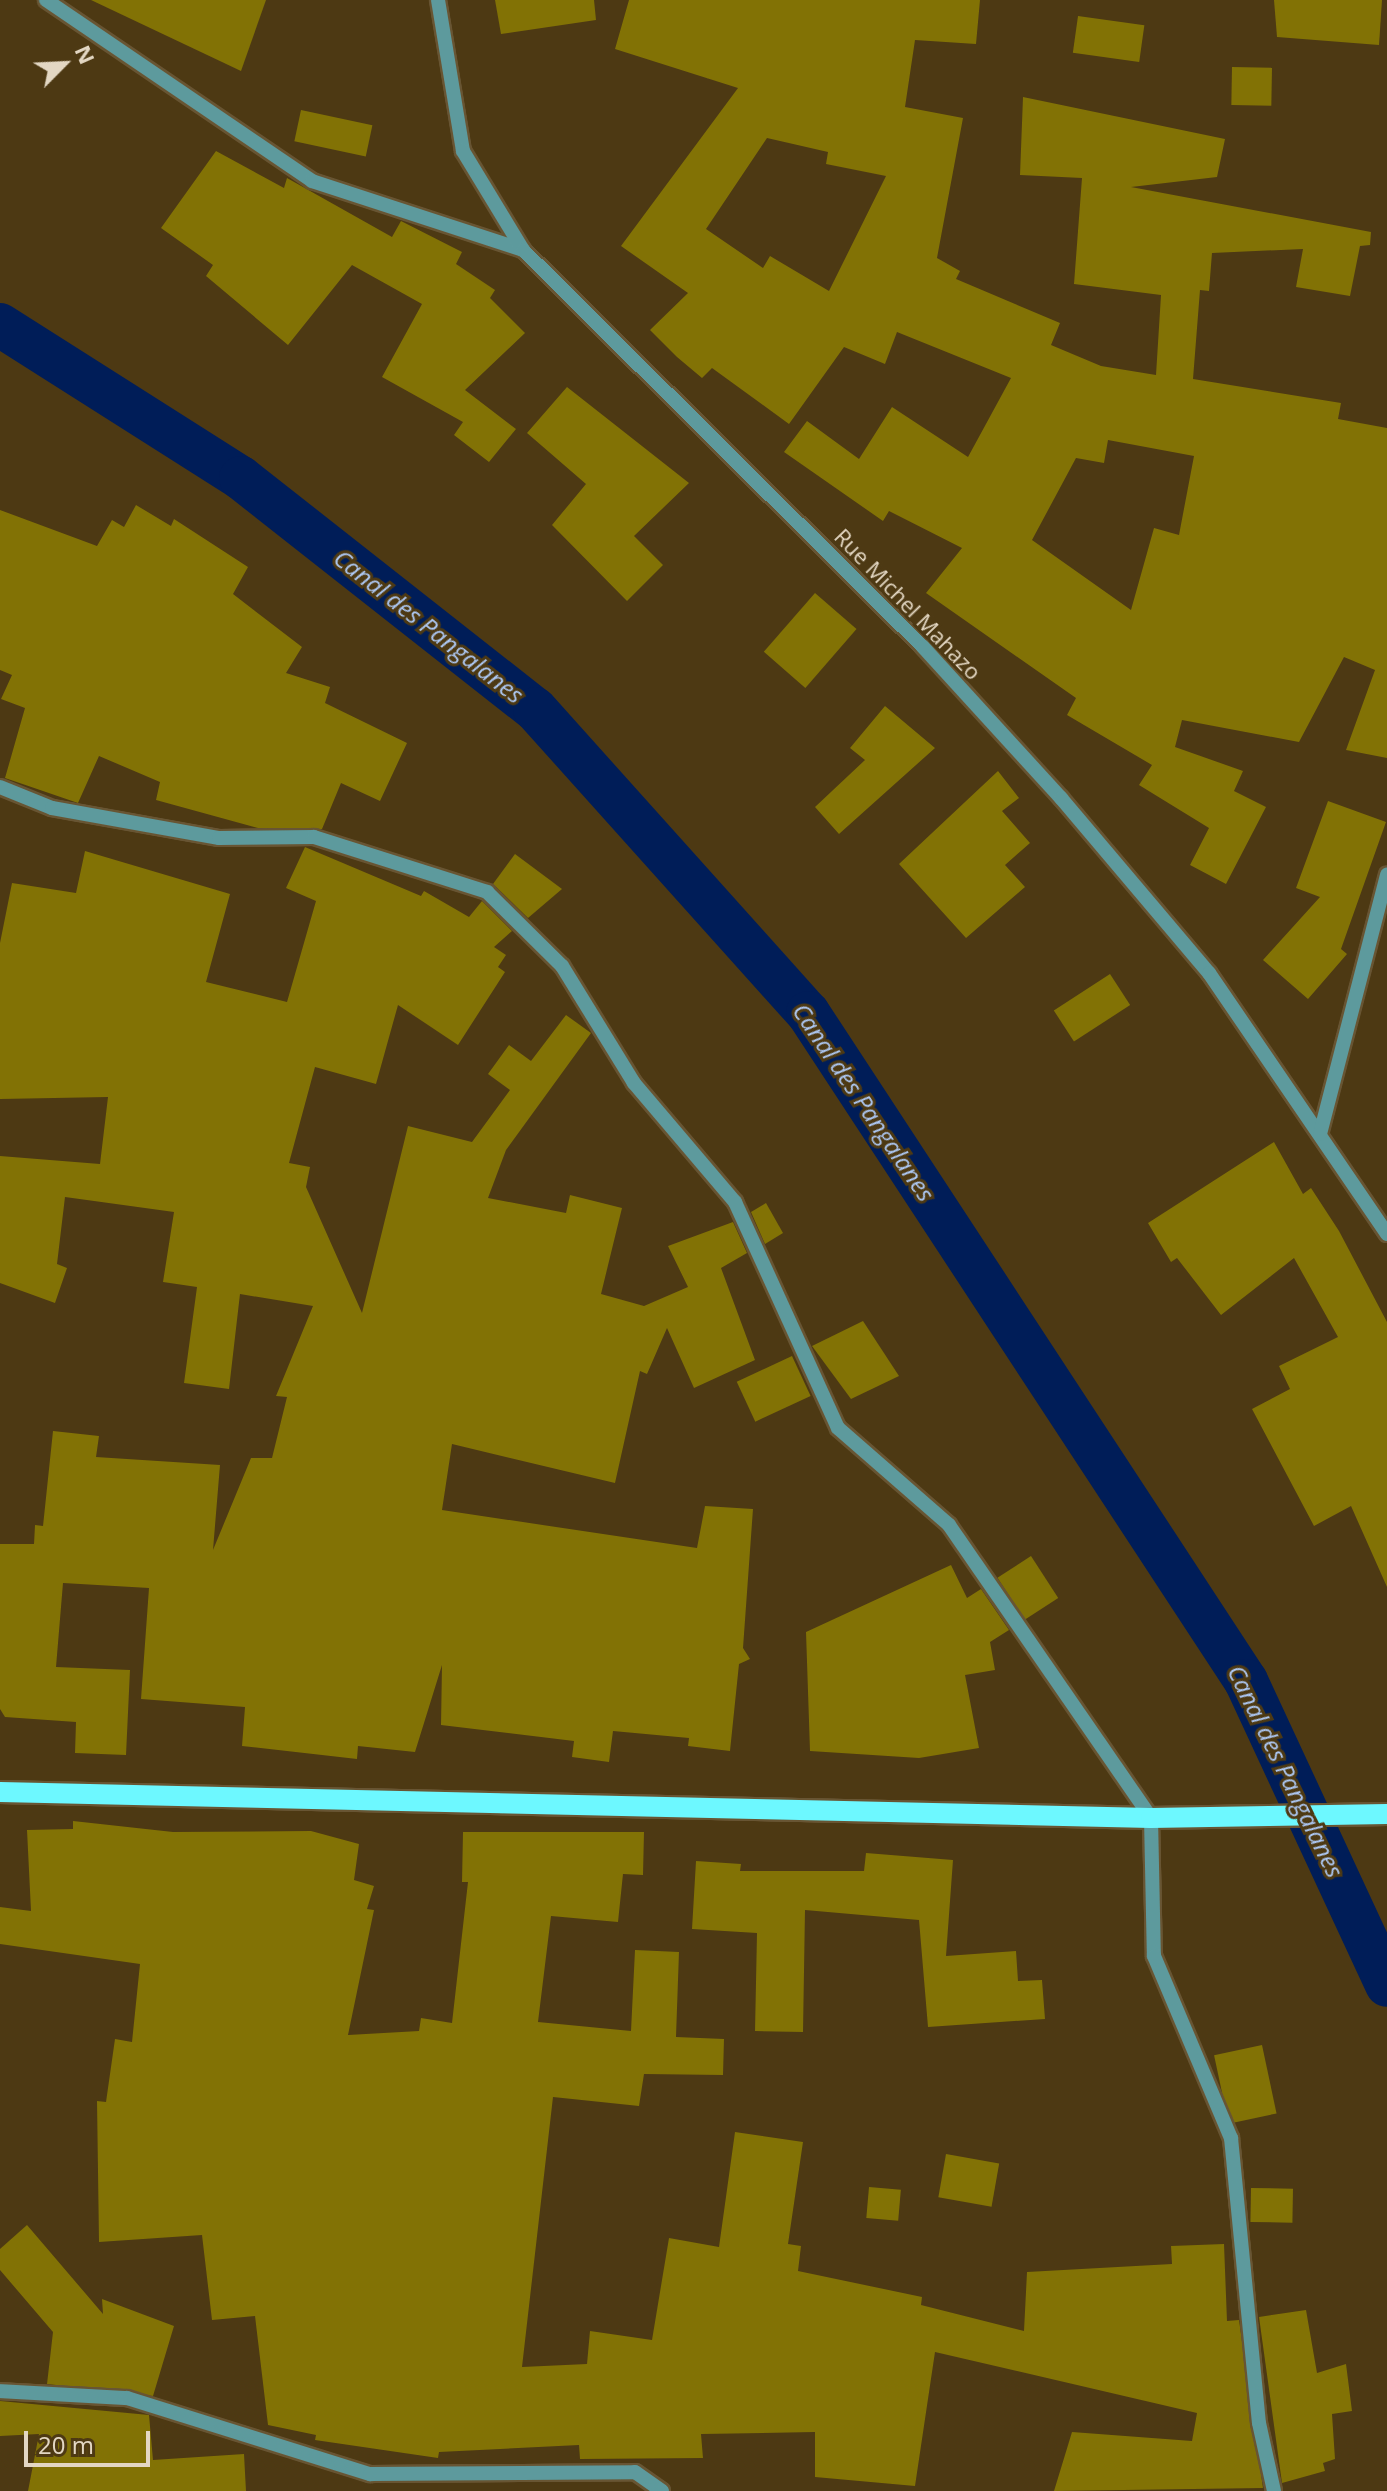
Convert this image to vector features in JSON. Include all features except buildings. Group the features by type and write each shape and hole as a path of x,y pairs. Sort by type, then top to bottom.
{"main road":[{"path":"0,1792 1177,1819 1387,1814"}],"street":[{"path":"46,0 312,181 523,250"},
{"name":"Rue Michel Mahazo","path":"438,0 463,151 523,250 923,647 1061,798 1209,973 1387,1234"},
{"path":"0,787 52,808 219,838 314,837 487,892 562,966 634,1083 735,1202 838,1428 949,1525 1151,1818 1154,1956 1231,2138 1259,2423 1274,2491"},
{"path":"1320,1134 1387,875"},
{"path":"0,2391 127,2398 370,2474 635,2472 662,2491"}],"waterway":[{"name":"Canal des Pangalanes","path":"0,325 241,478 535,709 808,1013 1246,1681 1387,1985"}]}
